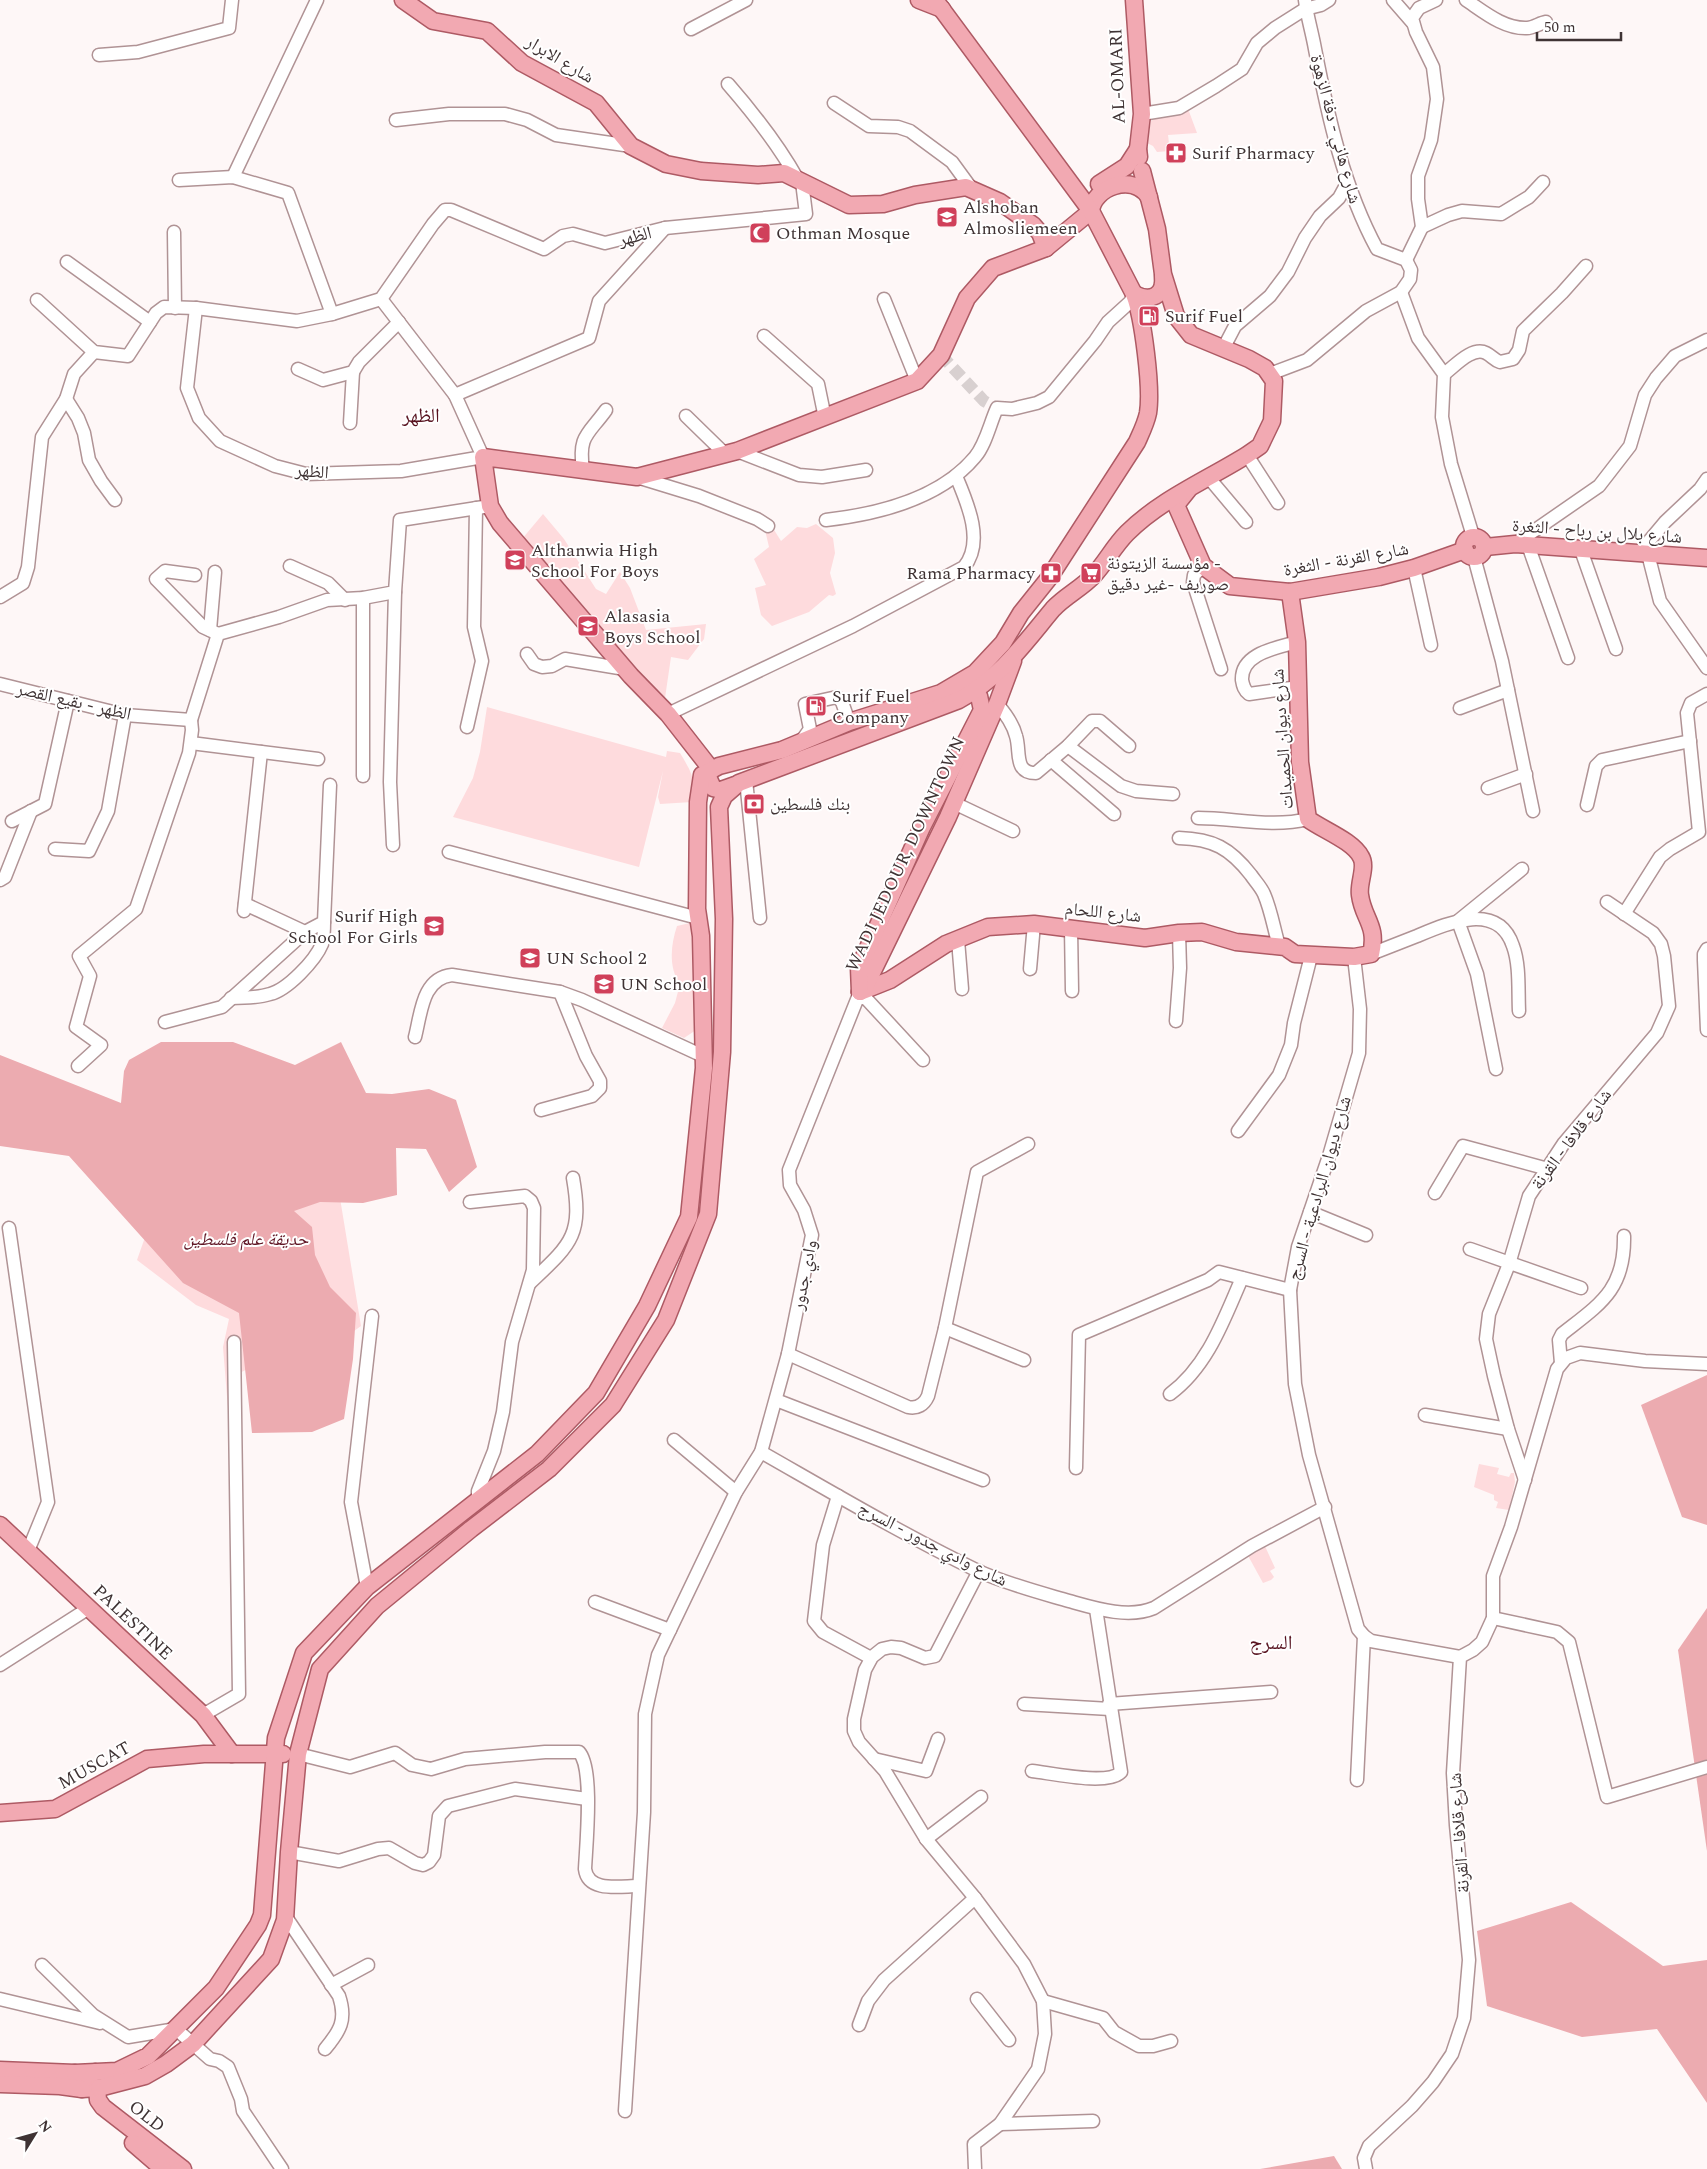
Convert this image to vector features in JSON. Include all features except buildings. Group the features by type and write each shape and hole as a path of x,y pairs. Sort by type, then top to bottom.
{"main road":[{"name":"شارع الابرار","path":"403,0 433,21 487,31 522,63 596,103 631,146"},
{"path":"919,0 938,5 1091,211 1134,294 1139,308 1144,349 1148,396 1147,418 1137,442 1049,578 1032,598 1010,630 980,679 979,696 982,718"},
{"name":"AL-OMARI","path":"1134,0 1142,114 1137,160"},
{"path":"631,146 666,164 701,171 758,175 784,174 843,203 854,205 882,204 958,187 971,188 1000,202 1033,225 1040,233 1046,248"},
{"path":"1080,195 1137,160 1149,197 1157,229 1163,274 1176,316 1191,335 1249,359 1265,368 1274,381 1272,421 1260,446 1209,478 1166,501 1127,533 1094,576 1055,607 1020,650 980,679 959,700 742,782 716,790 712,788 709,781 711,769 668,714 625,670 500,523 483,507 483,457 637,477 731,452 825,418 917,381 941,355 967,298 992,268 1046,248 1091,211 1096,199 1118,184 1125,183 1138,186 1149,197"},
{"path":"1134,294 1144,298 1154,297 1162,287 1163,274"},
{"path":"1180,518 1176,505 1189,489"},
{"path":"1154,511 1168,511 1180,518"},
{"name":"شارع القرنة - الثغرة","path":"1180,518 1203,566 1230,586 1290,592 1379,577 1414,568 1474,548"},
{"name":"شارع بلال بن رباح - الثغرة","path":"1474,548 1522,544 1581,550 1707,558"},
{"name":"شارع ديوان الحميدات","path":"1290,592 1297,642 1300,762 1308,820 1354,848 1362,858 1360,894 1372,930 1371,954"},
{"path":"1010,630 1012,646 1020,650"},
{"name":"WADI JEDOUR, DOWNTOWN","path":"860,992 859,968 922,827 982,718 998,704 1020,650"},
{"path":"980,679 996,690 982,718"},
{"path":"91,2088 117,2071 145,2058 176,2029 216,1988 258,1926 262,1915 276,1738 304,1653 367,1587 537,1454 596,1393 647,1306 689,1217 704,1068 701,936 698,918 696,855 698,790 702,775 711,769 782,750 849,722 980,679"},
{"name":"WADI JEDOUR, DOWNTOWN","path":"860,992 867,983 954,803 982,718"},
{"path":"844,745 852,733 849,722"},
{"path":"0,2084 60,2086 79,2092 145,2076 166,2064 193,2044 271,1959 286,1917 289,1852 298,1754 320,1669 377,1606 471,1529 549,1469 613,1405 666,1320 708,1214 722,1052 724,919 720,803 724,796 742,782"},
{"name":"شارع اللحام","path":"860,992 890,980 946,944 988,927 1034,924 1145,938 1179,932 1202,932 1236,942 1279,946 1295,954 1354,957"},
{"path":"1354,957 1371,954"},
{"name":"PALESTINE","path":"0,1524 203,1715 232,1754"},
{"name":"MUSCAT","path":"0,1813 55,1809 147,1759 232,1754 298,1754"},
{"path":"0,2070 75,2073 91,2088"},
{"name":"OLD","path":"91,2088 122,2133 163,2169"},
{"name":"OLD","path":"91,2088 103,2107 183,2169"}],"street":[{"path":"99,55 138,52 229,28 232,0"},
{"path":"233,177 317,0"},
{"path":"691,29 746,0"},
{"path":"1142,114 1179,108 1242,70 1257,43 1275,28 1305,4 1321,5 1328,0"},
{"path":"1270,374 1307,360 1366,311 1402,292 1410,279 1411,270 1406,260 1422,227 1418,199 1418,176 1434,126 1436,85 1430,58 1413,23 1393,0"},
{"path":"1413,23 1412,16 1416,10 1436,0"},
{"path":"1466,0 1484,14 1509,25 1528,28 1546,22"},
{"name":"شارع هاني - دفة الزهوة","path":"1305,4 1324,96 1347,180 1361,220 1378,249 1406,260"},
{"path":"665,228 806,214 800,181 783,152 760,120 728,84"},
{"path":"834,104 869,126 898,127 910,131 952,162 971,188"},
{"path":"396,120 449,114 508,114 526,120 556,135 631,146"},
{"path":"179,180 233,177 288,193 332,314"},
{"path":"1224,349 1235,326 1270,296 1288,272 1305,238 1320,216 1339,198 1347,180"},
{"path":"1422,227 1462,211 1501,214 1529,197 1543,182"},
{"name":"الظهر","path":"381,299 433,224 445,210 451,210 544,249 563,236 573,234 605,243 665,228"},
{"name":"الظهر","path":"455,395 589,338 598,300 665,228"},
{"path":"174,232 175,308"},
{"path":"67,262 150,322"},
{"path":"1444,374 1471,354 1477,352 1485,352 1500,362 1513,359 1519,350 1523,331 1562,294 1586,266"},
{"path":"1402,292 1418,338 1444,374 1442,417 1451,464 1474,548 1508,690 1533,811"},
{"path":"826,520 859,516 913,500 956,476 978,452 997,408 1008,409 1028,405 1049,397 1095,341 1108,322 1130,302 1134,294"},
{"path":"38,300 94,352 128,356 156,313 164,307 196,308 297,321 332,314 381,299 426,360 455,395 483,457"},
{"path":"884,299 917,381"},
{"name":"الظهر","path":"196,308 187,388 200,418 220,441 275,466 306,474 401,471 483,457"},
{"path":"350,423 353,372 359,362 399,322"},
{"path":"764,336 818,384 825,418"},
{"path":"1568,658 1522,544 1600,486 1630,446 1645,395 1656,378 1675,356 1707,340"},
{"path":"0,597 23,583 28,567 42,437 66,399 74,374 94,352"},
{"path":"298,369 323,380 353,372"},
{"path":"66,399 78,418 84,433 89,460 115,500"},
{"path":"583,470 580,452 588,430 606,410"},
{"path":"686,416 731,452 799,475 822,477 866,470"},
{"path":"1247,455 1278,503"},
{"path":"668,714 853,626 964,567 972,554 974,542 967,504 956,476"},
{"path":"637,477 699,496 756,518 768,526"},
{"path":"1209,478 1246,522"},
{"path":"1707,479 1700,490 1666,522 1643,554 1660,601 1707,668"},
{"path":"393,845 390,782 395,592 400,520 483,507 474,627 482,661 467,727"},
{"path":"1581,550 1616,649"},
{"path":"290,566 328,582 345,600"},
{"path":"1203,566 1194,575 1193,582 1220,669"},
{"path":"1414,568 1431,645"},
{"path":"195,575 166,571 156,580 203,627 214,632 279,616 327,600 363,598 395,592"},
{"path":"78,1066 101,1044 76,1027 90,976 79,956 136,909 189,753 191,743 190,720 214,632 215,572"},
{"path":"363,598 363,776"},
{"path":"1297,642 1264,652 1253,658 1245,666 1242,674 1242,683 1249,694 1298,687"},
{"path":"527,654 534,664 542,667 552,666 565,659 625,670"},
{"name":"الظهر - بقيع القصر","path":"0,684 125,716 190,720"},
{"path":"1460,708 1508,690"},
{"path":"1624,914 1660,857 1671,848 1696,835 1699,830 1688,709 1693,701 1707,694"},
{"path":"799,744 810,729 806,707 833,697 840,699 849,722"},
{"path":"12,821 44,804 68,702"},
{"path":"998,704 1016,734 1021,767 1028,772 1036,773 1068,746 1088,724 1096,720 1102,722 1129,746"},
{"path":"54,849 89,851 108,811 125,716"},
{"path":"1587,805 1594,770 1600,761 1690,741"},
{"path":"191,743 318,759"},
{"path":"1068,746 1121,786 1136,791 1173,794"},
{"path":"261,752 244,908 305,932"},
{"path":"1051,760 1114,814"},
{"path":"1488,788 1526,774"},
{"path":"742,782 760,918"},
{"path":"231,998 272,994 294,979 314,960 323,942 330,785"},
{"path":"954,803 1013,831"},
{"path":"0,880 5,876 31,811"},
{"path":"1198,818 1261,823 1295,823 1308,820"},
{"path":"1179,838 1201,840 1229,850 1264,893 1279,946"},
{"path":"449,852 698,918"},
{"path":"1458,921 1522,869"},
{"name":"شارع قلافا - القرنة","path":"1525,1480 1508,1429 1486,1339 1490,1314 1509,1264 1528,1200 1564,1143 1657,1033 1669,1006 1661,944 1653,933 1607,902"},
{"path":"1371,954 1446,924 1474,918 1488,920 1507,934 1514,948 1519,1011"},
{"path":"1458,921 1477,974 1496,1069"},
{"path":"165,1022 222,1007 305,932 324,922"},
{"path":"1030,969 1034,924"},
{"path":"1071,928 1072,990"},
{"path":"1176,1021 1180,968 1179,932"},
{"path":"958,940 962,989"},
{"path":"1707,949 1704,960 1707,1030"},
{"path":"1238,1131 1279,1075 1291,1045 1294,1023 1311,956"},
{"name":"شارع ديوان البرادعية - السرج","path":"1354,957 1360,1009 1359,1053 1298,1247 1290,1290 1295,1384 1309,1455 1357,1625 1364,1636"},
{"path":"415,1037 428,990 436,980 444,976 457,975 545,988 560,992 582,1000 703,1056"},
{"path":"541,1110 592,1096 598,1092 600,1086 560,992"},
{"path":"860,992 923,1060"},
{"name":"وادي جدور","path":"625,2111 644,1812 645,1714 658,1655 736,1492 762,1452 788,1354 812,1235 807,1216 790,1185 789,1170 860,992"},
{"path":"788,1354 908,1407 915,1407 924,1403 944,1328 977,1172 1028,1144"},
{"path":"1435,1193 1463,1146 1548,1169"},
{"path":"530,1283 562,1252 574,1232 578,1206 573,1178"},
{"path":"470,1202 525,1196 531,1200 534,1208 534,1257 530,1283 512,1342 503,1412 494,1451 478,1491 478,1502"},
{"path":"1310,1212 1366,1235"},
{"path":"9,1228 48,1502 28,1551"},
{"path":"1357,1780 1364,1636 1376,1642 1460,1657 1482,1642 1493,1618 1492,1576 1511,1527 1561,1363 1560,1340 1562,1334 1606,1299 1623,1262 1624,1236"},
{"path":"1470,1249 1581,1288"},
{"path":"1076,1468 1079,1335 1208,1280 1219,1272 1290,1290"},
{"path":"1170,1394 1195,1372 1219,1329 1242,1278"},
{"path":"367,1587 351,1502 372,1316"},
{"path":"944,1328 1024,1360"},
{"path":"203,1715 240,1694 234,1342"},
{"path":"1561,1363 1569,1356 1580,1353 1645,1361 1707,1364"},
{"path":"776,1400 983,1480"},
{"path":"1425,1415 1508,1429"},
{"path":"674,1440 736,1492"},
{"name":"شارع وادي جدور - السرج","path":"762,1452 838,1496 979,1571 1015,1585 1096,1609 1136,1612 1154,1608 1252,1546 1325,1507"},
{"path":"838,1496 823,1545 814,1620 823,1632 871,1658"},
{"path":"975,2169 974,2144 1000,2124 1040,2065 1045,2034 1043,2001 1024,1964 975,1898 926,1839 884,1771 856,1737 854,1725 865,1670 871,1658 882,1649 891,1647 901,1648 925,1658 935,1656 979,1571"},
{"path":"595,1602 670,1630"},
{"path":"0,1665 89,1608"},
{"path":"1032,1771 1098,1778 1119,1774 1121,1767 1096,1609"},
{"path":"1493,1618 1556,1632 1569,1642 1607,1797 1707,1768"},
{"name":"شارع قلافا - القرنة","path":"1366,2169 1364,2158 1369,2146 1412,2106 1444,2068 1457,2042 1464,2018 1469,1960 1453,1773 1460,1657"},
{"path":"1024,1704 1110,1707 1271,1692"},
{"path":"874,1759 926,1771 938,1739"},
{"path":"298,1754 350,1767 395,1753 412,1765 431,1769 465,1759 576,1751 583,1756 587,1772 586,1876 599,1886 638,1886"},
{"path":"289,1852 339,1861 378,1849 390,1848 415,1864 425,1864 434,1855 439,1816 448,1806 515,1790 587,1799"},
{"path":"926,1839 981,1797"},
{"path":"859,2025 868,2001 884,1980 975,1898"},
{"path":"286,1917 341,2002 341,2026 339,2033 325,2049"},
{"path":"42,1965 93,2015 128,2037 176,2029 210,2059 220,2061 228,2067 241,2099 243,2111 282,2169"},
{"path":"331,1985 368,1965"},
{"path":"0,1999 112,2027"},
{"path":"977,1999 1009,2040"},
{"path":"1043,2001 1103,2018 1114,2032 1139,2046 1153,2046 1171,2041"},
{"path":"1000,2124 1093,2121"}],"green space":[{"path":"1187,106 1197,133 1168,135 1170,151 1157,152 1153,146 1147,143 1151,121 1159,116"},
{"path":"543,514 564,539 596,589 606,594 620,572 630,588 646,630 706,624 704,639 688,660 671,657 665,698 659,695 650,685 522,539"},
{"path":"816,524 833,538 835,553 830,573 836,594 833,596 829,595 809,612 772,626 761,615 755,588 766,585 754,559 769,547 765,530 771,525 781,541 797,527 807,528"},
{"path":"487,707 666,757 667,751 680,753 692,776 694,787 692,802 660,804 658,797 663,771 639,867 453,817 473,778 480,752"},
{"path":"690,923 698,938 696,1030 684,1038 662,1028 675,1003 680,984 672,963 675,933 677,926"},
{"path":"161,1042 233,1042 295,1065 341,1042 366,1093 392,1094 429,1089 456,1100 477,1167 449,1192 426,1149 396,1148 397,1195 363,1203 320,1202 294,1211 312,1227 315,1255 330,1287 356,1313 353,1359 344,1419 312,1432 252,1433 239,1313 183,1283 69,1156 0,1146 0,1055 121,1103 124,1071 129,1060"},
{"name":"حديقة علم فلسطين","path":"339,1192 361,1326 314,1360 271,1356 238,1374 242,1409 228,1409 223,1347 229,1319 196,1305 137,1260 157,1203"},
{"path":"1707,1375 1707,1525 1682,1517 1641,1405"},
{"path":"1479,1464 1499,1468 1497,1474 1509,1477 1511,1473 1514,1473 1515,1482 1509,1510 1496,1508 1498,1502 1494,1500 1494,1495 1474,1487"},
{"path":"1264,1544 1275,1568 1270,1571 1274,1577 1263,1583 1246,1552"},
{"path":"1707,1608 1707,1851 1678,1650"},
{"path":"1571,1902 1663,1966 1707,1960 1707,2103 1657,2029 1582,2037 1487,2006 1477,1931"},
{"path":"1334,2156 1342,2169 1260,2169"}],"tunnel":[{"path":"941,355 984,401 997,408"}],"place":[{"name":"Surif Pharmacy","path":"1176,153"},
{"name":"Alshoban Almosliemeen","path":"947,217"},
{"name":"Othman Mosque","path":"760,233"},
{"name":"Surif Fuel","path":"1149,316"},
{"name":"Althanwia High School For Boys","path":"515,560"},
{"name":"Rama Pharmacy","path":"1051,573"},
{"name":"مؤسسة الزيتونة - صوريف -غير دقيق","path":"1091,573"},
{"name":"Alasasia Boys School","path":"588,626"},
{"name":"Surif Fuel Company","path":"816,706"},
{"name":"بنك فلسطين","path":"754,804"},
{"name":"Surif High School For Girls","path":"434,926"},
{"name":"UN School 2","path":"530,958"},
{"name":"UN School","path":"604,984"}],"district":[{"name":"الظهر","path":"421,415"},
{"name":"السرج","path":"1271,1642"}]}
